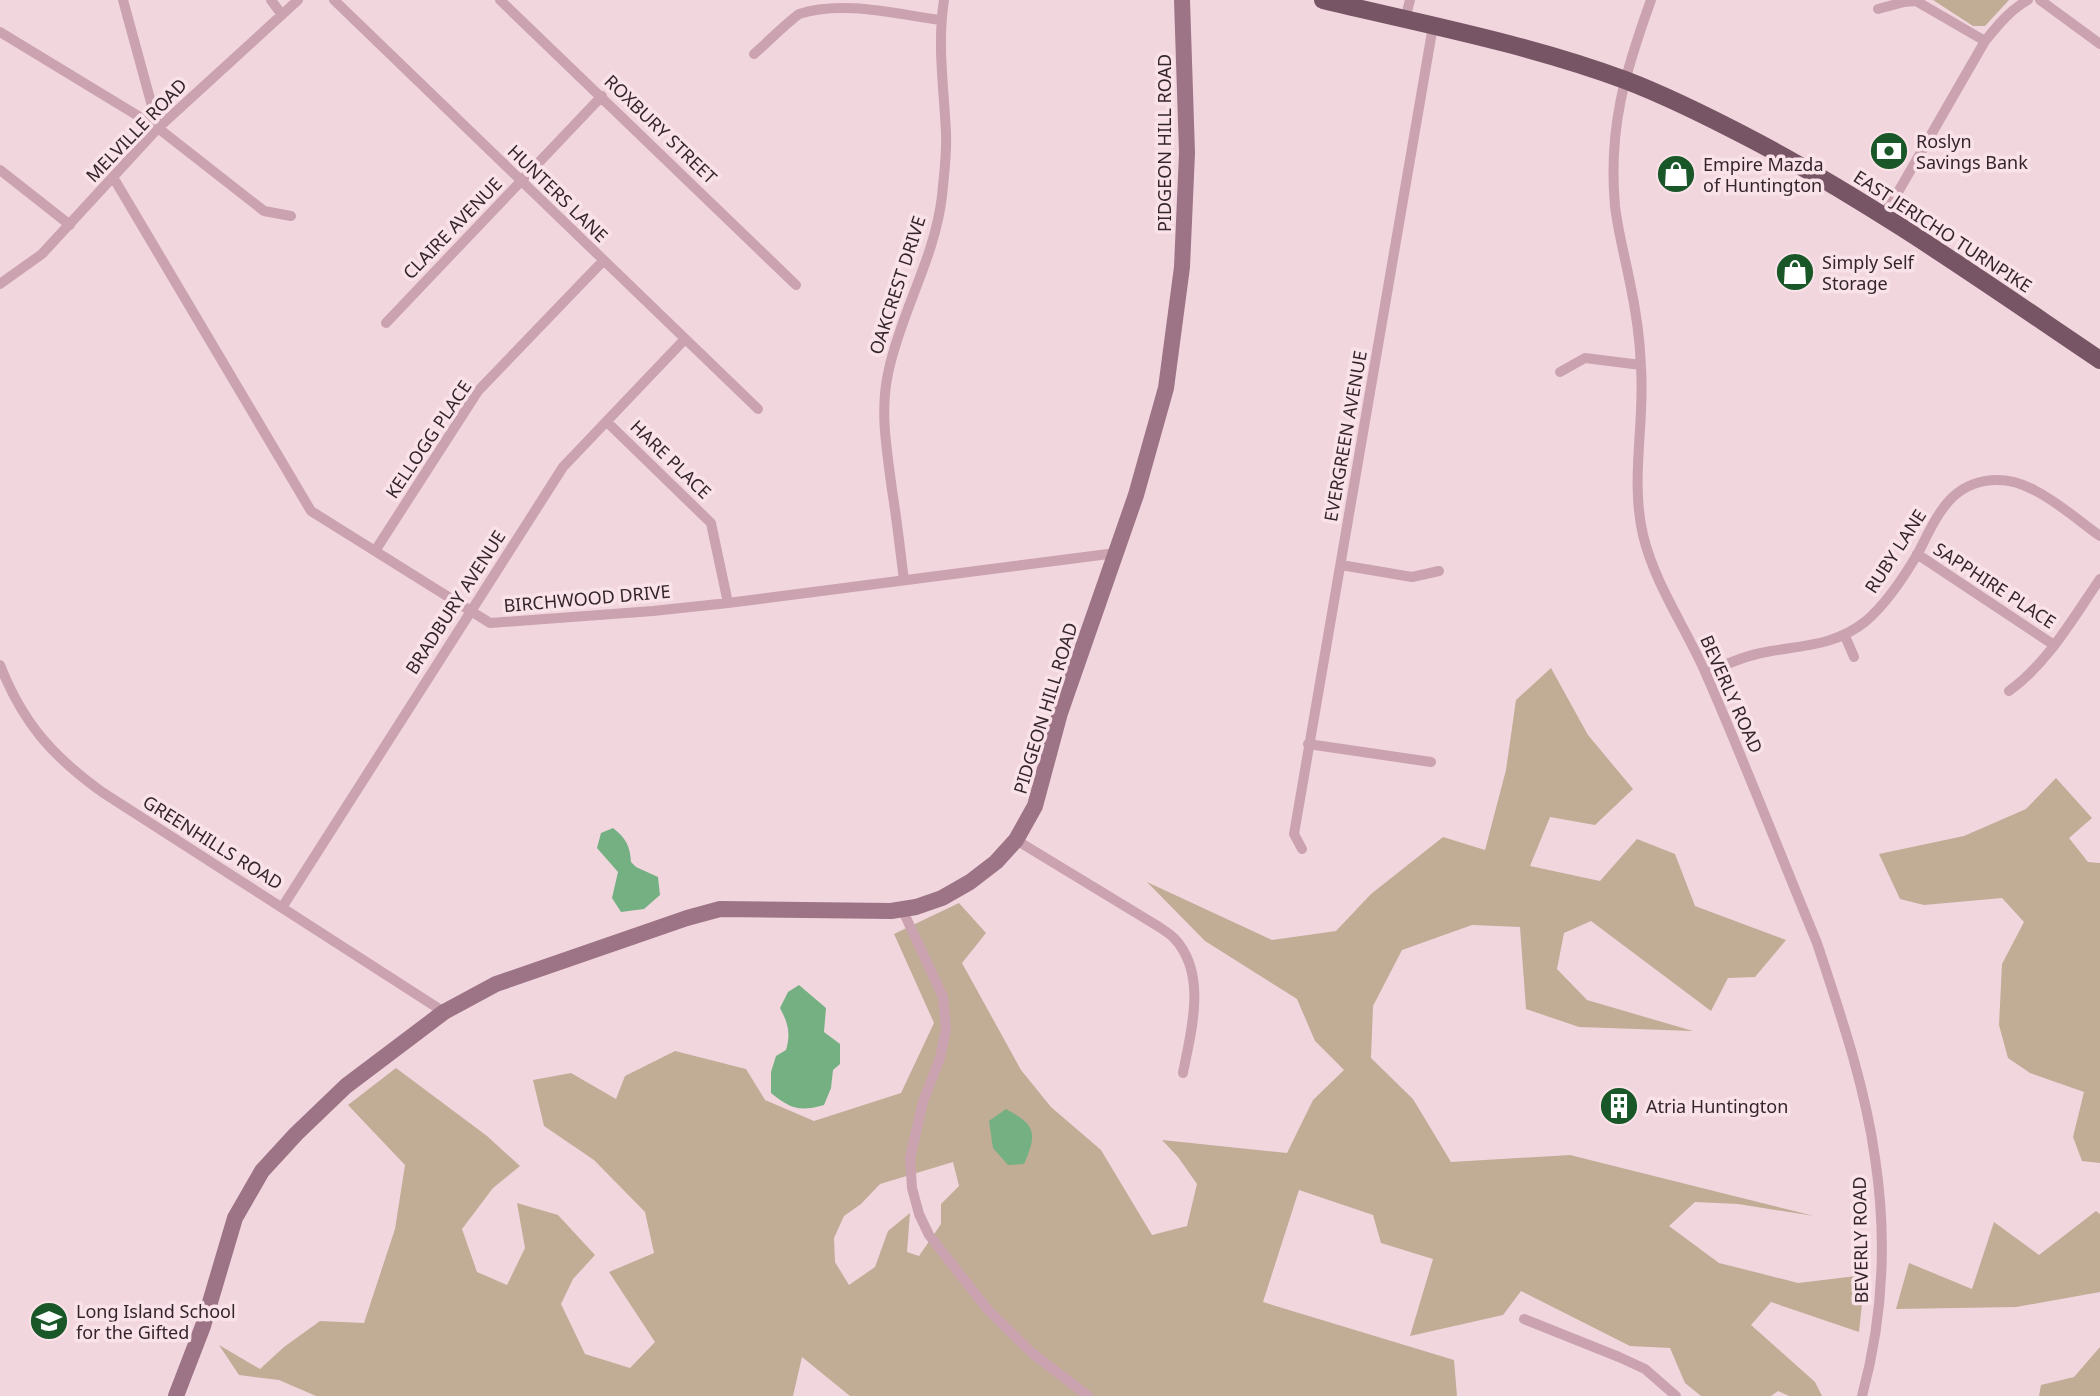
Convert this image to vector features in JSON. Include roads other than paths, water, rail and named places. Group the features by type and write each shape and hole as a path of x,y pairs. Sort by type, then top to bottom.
{"main road":[{"name":"EAST JERICHO TURNPIKE","path":"1323,0 1532,51 1624,80 1729,127 1883,214 2100,360"}],"street":[{"path":"123,0 158,128"},
{"path":"271,0 282,15"},
{"name":"MELVILLE ROAD","path":"0,284 41,254 71,225 158,128 298,0"},
{"name":"HUNTERS LANE","path":"334,0 758,409"},
{"name":"ROXBURY STREET","path":"500,0 796,285"},
{"name":"OAKCREST DRIVE","path":"904,580 886,440 884,402 895,345 926,261 941,201 946,135 940,52 944,0"},
{"name":"PIDGEON HILL ROAD","path":"176,1396 203,1326 235,1218 262,1171 346,1086 444,1012 496,984 720,909 891,911 942,898 970,882 996,862 1016,840 1035,806 1060,713 1136,495 1166,388 1186,210 1182,0"},
{"path":"1405,19 1409,0"},
{"name":"BEVERLY ROAD","path":"1651,0 1624,80 1615,136 1614,196 1641,365 1636,464 1643,536 1661,584 1706,673 1817,943 1847,1039 1868,1122 1878,1185 1881,1258 1878,1316 1872,1360 1862,1396"},
{"path":"1883,214 1985,41 2017,6 2028,0"},
{"path":"2040,0 2100,44"},
{"path":"1878,9 1916,1 1985,41"},
{"path":"754,54 800,13 826,2 865,2 941,20"},
{"name":"EVERGREEN AVENUE","path":"1302,849 1294,834 1308,744 1433,26"},
{"path":"0,32 158,128 264,211 291,216"},
{"name":"CLAIRE AVENUE","path":"386,323 602,96"},
{"path":"0,170 71,225"},
{"name":"BIRCHWOOD DRIVE","path":"113,177 311,511 489,624 728,603 1116,553"},
{"name":"KELLOGG PLACE","path":"375,551 478,391 603,261"},
{"name":"BRADBURY AVENUE","path":"283,906 563,467 685,339"},
{"path":"1560,372 1585,358 1641,365"},
{"name":"HARE PLACE","path":"607,422 711,523 728,603"},
{"name":"RUBY LANE","path":"1706,673 1735,660 1806,647 1844,636 1866,621 1884,603 1917,554 1945,505 1958,492 1978,482 1997,479 2015,481 2035,490 2100,536"},
{"name":"SAPPHIRE PLACE","path":"1917,554 2054,645"},
{"path":"1341,565 1412,577 1439,571"},
{"path":"2009,691 2026,679 2054,645 2100,579"},
{"path":"1844,636 1854,657"},
{"name":"GREENHILLS ROAD","path":"0,665 20,710 52,751 72,770 444,1012"},
{"path":"1308,744 1430,762"},
{"path":"1016,840 1174,938 1188,965 1195,997 1183,1073"},
{"path":"902,909 943,997 946,1028 940,1058 923,1102 911,1158 912,1188 919,1214 929,1235 988,1310 1032,1353 1088,1396"},
{"path":"1524,1319 1645,1369 1676,1396"}],"place":[{"name":"Roslyn Savings Bank","path":"1889,151"},
{"name":"Empire Mazda of Huntington","path":"1676,174"},
{"name":"Simply Self Storage","path":"1795,272"},
{"name":"Atria Huntington","path":"1619,1106"},
{"name":"Long Island School for the Gifted","path":"49,1321"}]}
